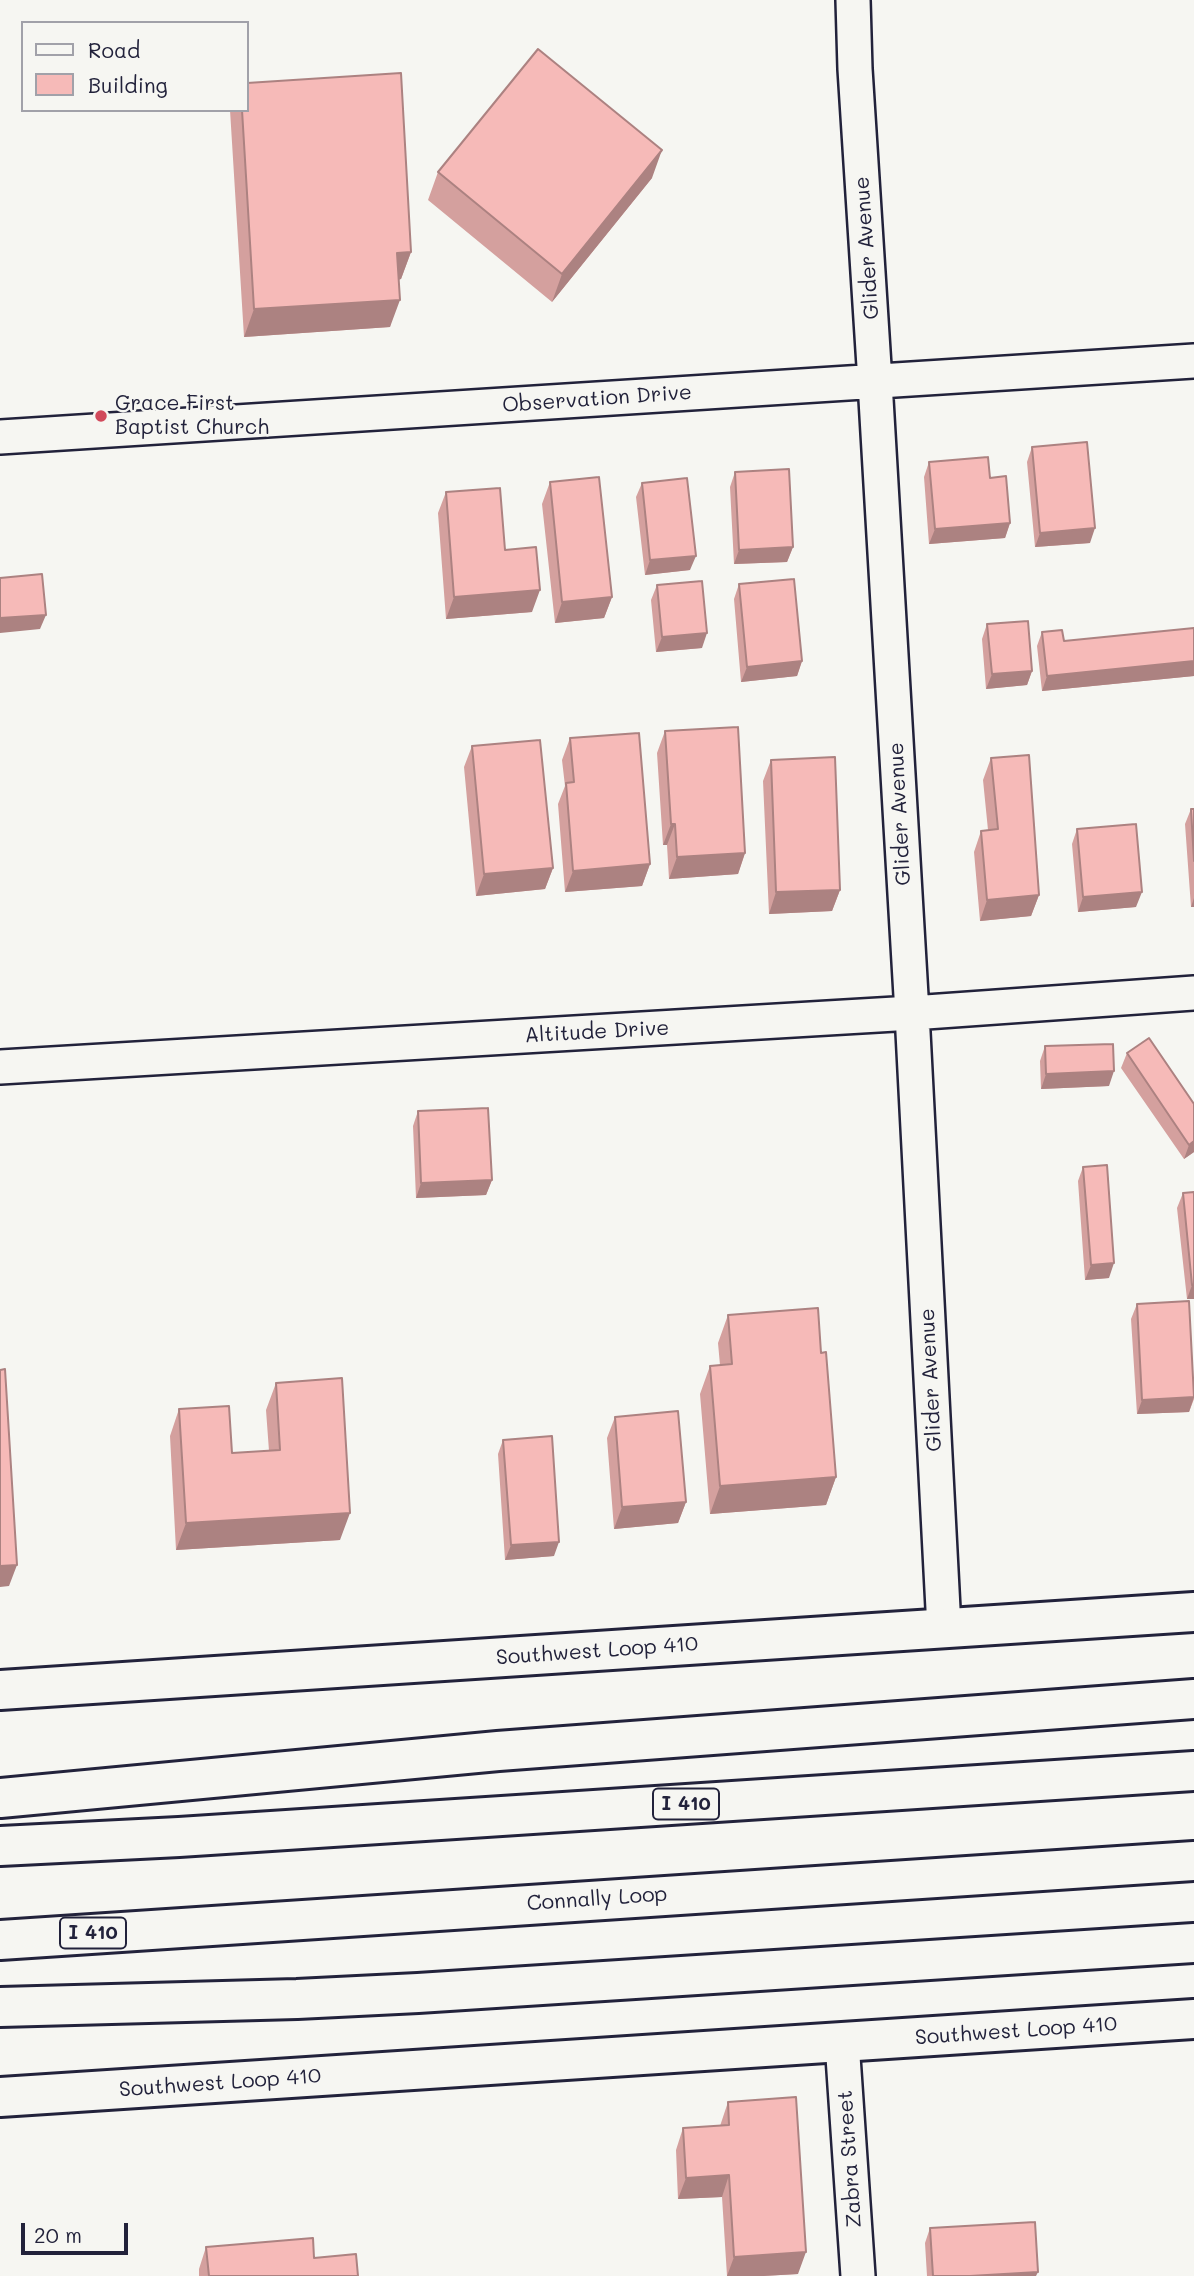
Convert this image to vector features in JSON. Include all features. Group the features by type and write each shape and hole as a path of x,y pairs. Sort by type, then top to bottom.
{"main road":[{"name":"Southwest Loop 410","path":"0,1690 1194,1612"},
{"path":"0,1798 498,1751 1194,1699"},
{"name":"I 410","path":"0,1846 179,1837 1194,1771"},
{"name":"Connally Loop","path":"0,1940 1194,1861"},
{"path":"0,2007 393,1995 1194,1943"},
{"name":"Southwest Loop 410","path":"0,2097 1194,2019"}],"street":[{"name":"Glider Avenue","path":"853,0 912,1013 944,1628"},
{"name":"Observation Drive","path":"0,437 1194,361"},
{"name":"Altitude Drive","path":"0,1068 912,1013 1194,993"},
{"name":"Zabra Street","path":"842,2042 858,2276"}],"building":[{"path":"538,49 662,150 562,274 438,172"},
{"path":"401,73 411,252 397,253 400,300 254,309 242,112 248,112 248,83"},
{"path":"1087,442 1095,528 1040,533 1032,447"},
{"path":"988,457 990,478 1006,476 1010,523 935,529 929,462"},
{"path":"789,469 793,547 739,550 735,472"},
{"path":"599,477 612,597 562,602 550,482"},
{"path":"687,478 696,556 650,560 642,483"},
{"path":"500,488 505,550 536,547 540,590 454,597 446,492"},
{"path":"42,574 46,615 0,618 0,578"},
{"path":"794,579 802,661 747,667 739,584"},
{"path":"702,581 707,633 662,637 657,585"},
{"path":"1028,621 1032,671 992,674 987,624"},
{"path":"1194,628 1194,661 1047,676 1042,632 1062,630 1064,641"},
{"path":"738,727 745,853 677,857 675,824 671,824 665,731"},
{"path":"639,733 650,864 573,871 566,783 574,782 570,738"},
{"path":"540,740 553,868 484,874 472,746"},
{"path":"1029,755 1039,895 987,900 981,831 998,829 991,758"},
{"path":"835,757 840,890 776,892 771,760"},
{"path":"1191,809 1194,809 1194,861"},
{"path":"1136,824 1142,892 1083,897 1077,829"},
{"path":"1149,1038 1194,1104 1194,1141 1189,1145 1127,1053"},
{"path":"1113,1044 1114,1071 1046,1074 1045,1046"},
{"path":"488,1108 492,1180 421,1183 418,1111"},
{"path":"1107,1165 1114,1263 1091,1265 1083,1167"},
{"path":"1194,1192 1194,1284 1192,1285 1183,1193"},
{"path":"1189,1301 1194,1397 1142,1400 1137,1304"},
{"path":"818,1308 821,1353 826,1352 836,1477 720,1486 710,1366 732,1364 728,1315"},
{"path":"5,1369 17,1565 0,1566 0,1370"},
{"path":"342,1378 350,1513 186,1523 179,1409 229,1406 232,1453 280,1450 276,1383"},
{"path":"678,1411 686,1502 622,1507 615,1417"},
{"path":"552,1436 559,1542 511,1545 503,1440"},
{"path":"796,2097 806,2252 734,2257 729,2175 686,2178 683,2128 729,2125 728,2102"},
{"path":"1035,2222 1038,2272 933,2276 930,2228"},
{"path":"313,2238 314,2258 356,2254 358,2276 209,2276 206,2247"}],"place":[{"name":"Grace First Baptist Church","path":"101,416"}]}
